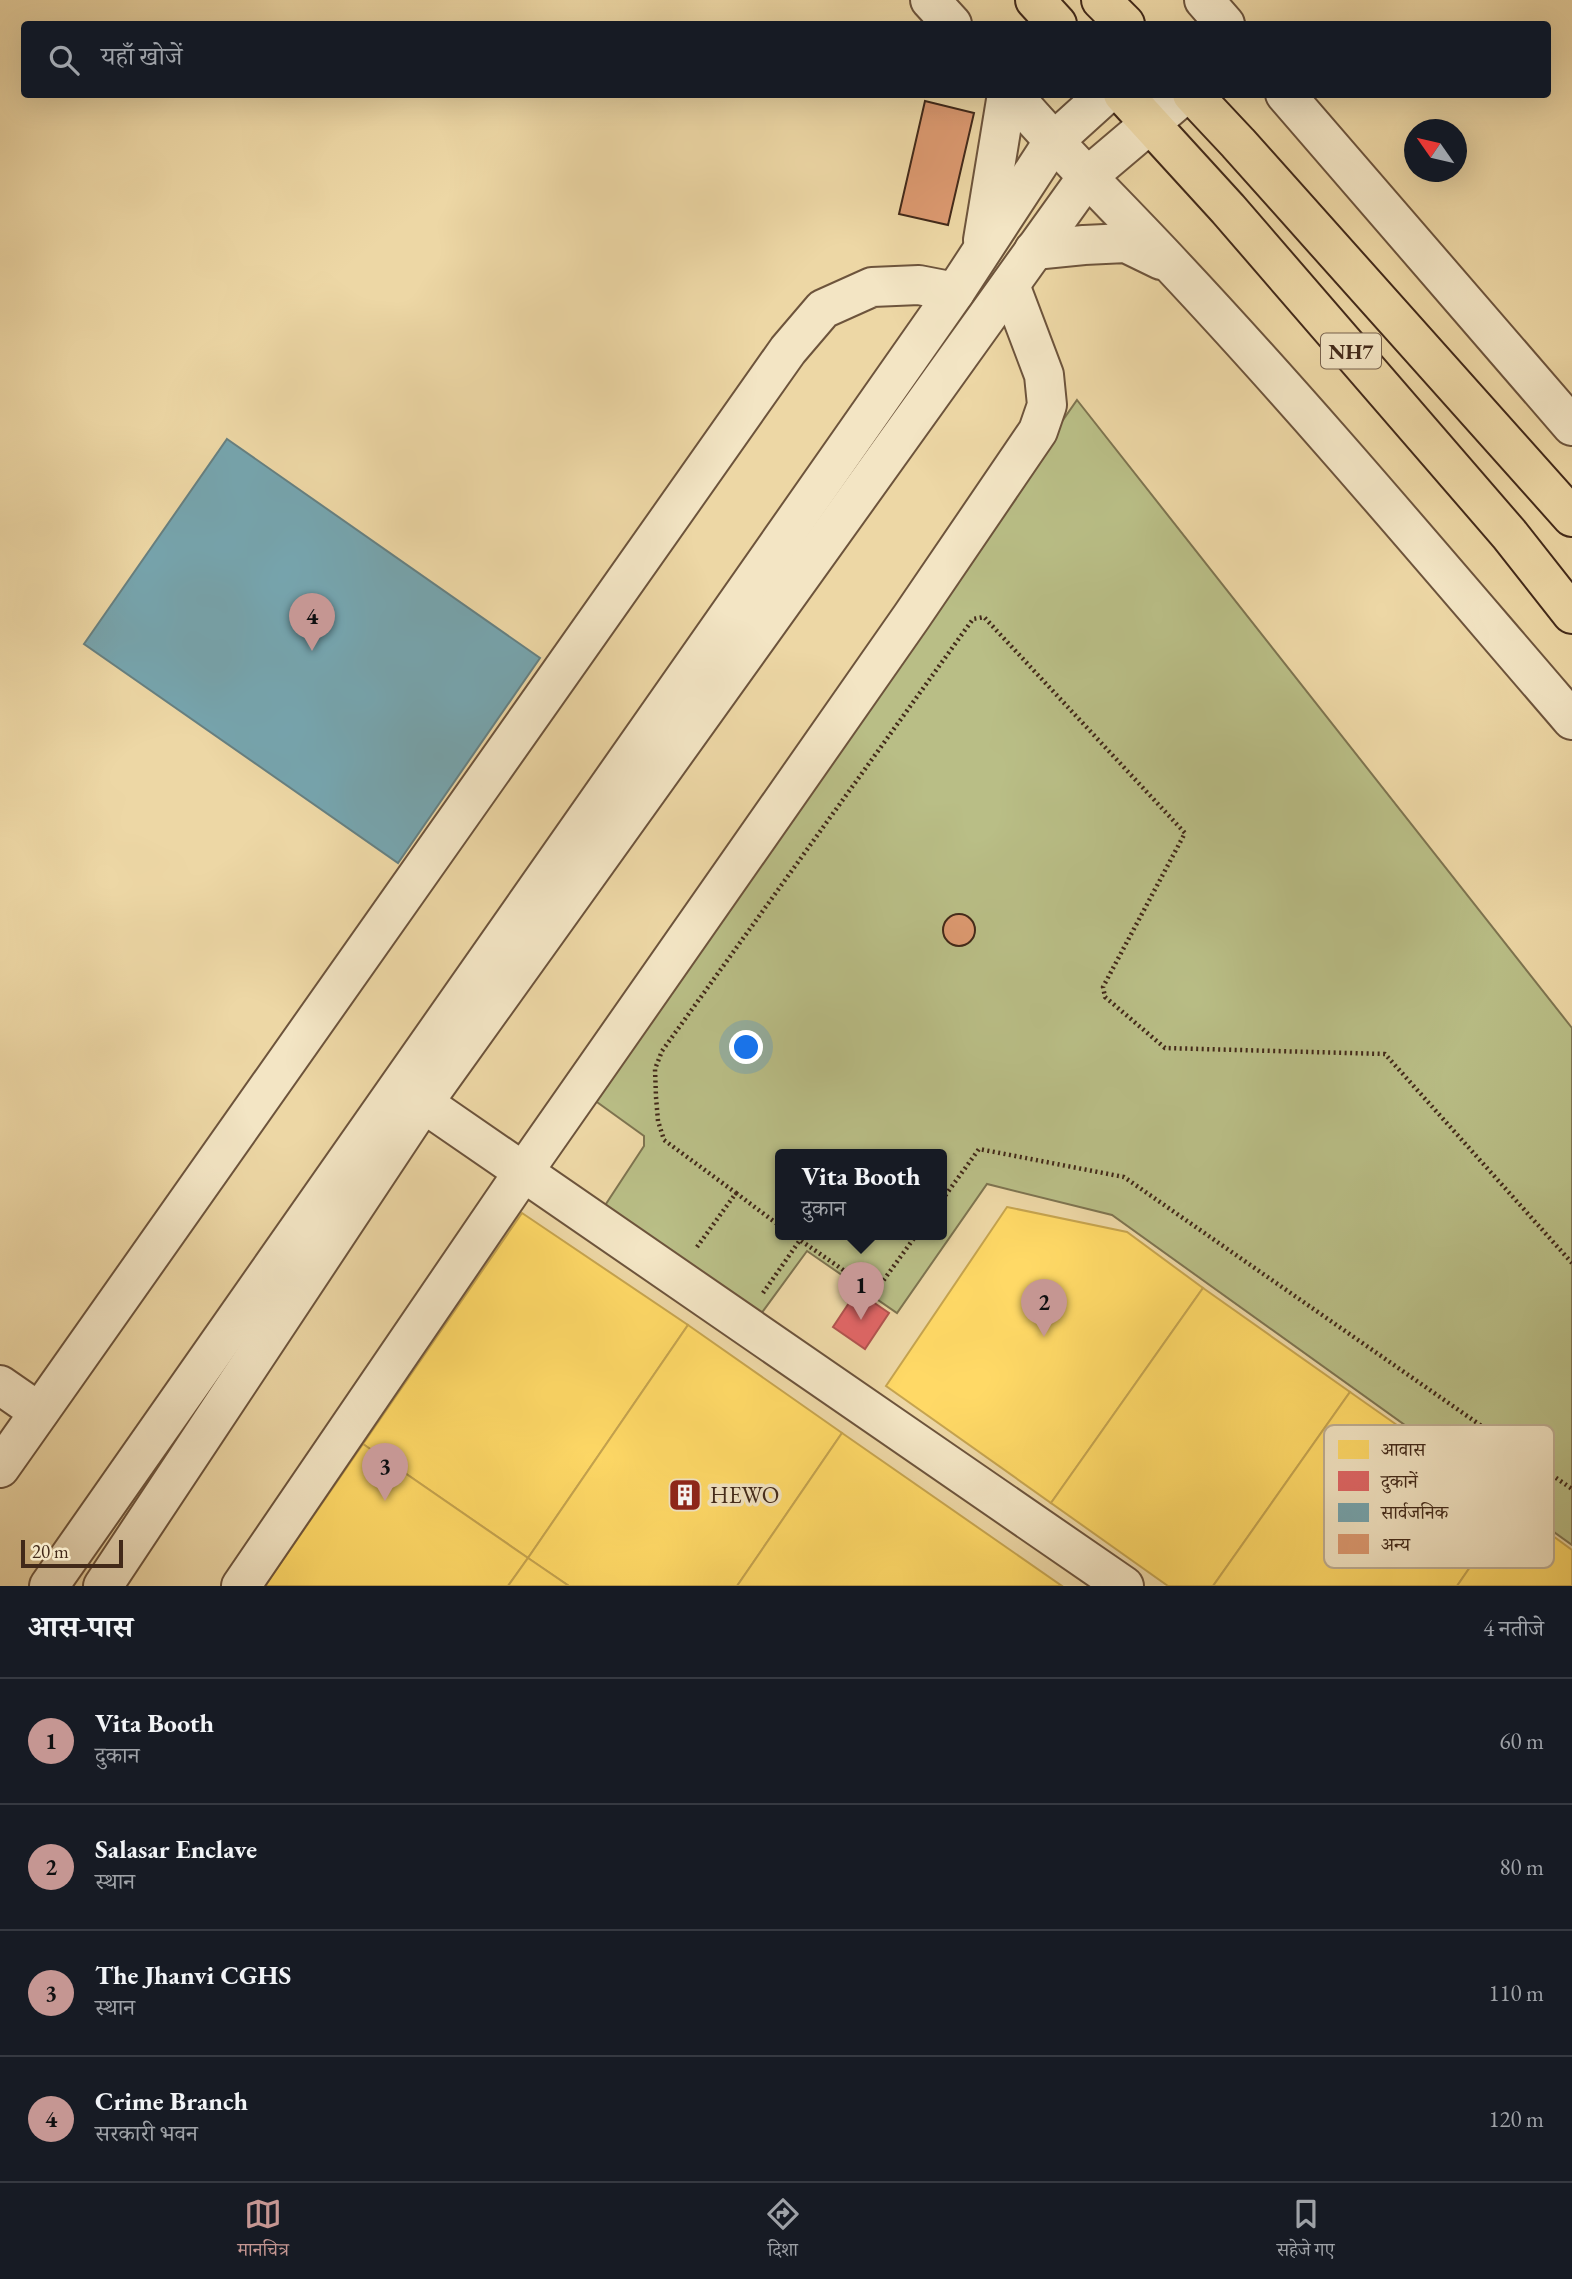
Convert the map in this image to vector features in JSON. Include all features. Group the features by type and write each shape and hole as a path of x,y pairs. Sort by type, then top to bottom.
{"highway":[{"path":"1035,0 1054,21"},
{"path":"1101,0 1122,21"},
{"name":"NH7","path":"1127,98 1228,209 1509,534 1572,614"},
{"name":"NH7","path":"1196,98 1572,517"}],"street":[{"path":"930,0 948,21"},
{"path":"1204,0 1222,21"},
{"path":"981,253 1009,98"},
{"path":"1014,98 1173,265 1380,497 1572,720"},
{"path":"103,1586 411,1094 955,292 1053,142 1102,98"},
{"path":"49,1586 1087,177 1181,98"},
{"path":"1288,98 1572,426"},
{"path":"1034,250 1126,243 1173,265"},
{"path":"0,1468 788,350 823,309 872,287 919,285 955,292"},
{"path":"241,1586 524,1171 912,616 1038,430 1047,405 1044,375 1010,285"},
{"path":"411,1094 1124,1586"},
{"path":"0,1385 39,1412"}],"path":[{"path":"775,1222 664,1140 658,1121 655,1069 662,1051 973,619 984,617 1185,833 1103,987 1105,998 1165,1048 1385,1055 1572,1263"},
{"path":"947,1193 979,1149 1124,1178 1480,1425"},
{"path":"676,1276 736,1193"},
{"path":"742,1322 800,1240 875,1292 913,1240"},
{"path":"1554,1477 1572,1489"}],"green space":[{"path":"1077,400 1572,1028 1572,1545 1554,1532 1554,1425 1405,1425 1112,1215 987,1184 897,1313 807,1251 758,1318 602,1210 644,1146 644,1136 590,1097"}],"building: आवास":[{"path":"1007,1207 1127,1232 1203,1288 1051,1503 886,1386"},
{"path":"522,1213 688,1325 528,1558 363,1444"},
{"path":"1203,1288 1350,1392 1327,1425 1324,1425 1324,1429 1213,1586 1168,1586 1051,1503"},
{"name":"HEWO","path":"688,1325 842,1433 737,1586 569,1586 528,1558"},
{"path":"1350,1392 1397,1425 1327,1425"},
{"path":"1324,1429 1324,1568 1469,1568 1457,1586 1213,1586"},
{"path":"842,1433 1062,1586 737,1586"},
{"path":"363,1444 528,1558 508,1586 265,1586"},
{"path":"1554,1537 1572,1550 1572,1586 1457,1586 1469,1568 1554,1568"},
{"path":"528,1558 569,1586 508,1586"}],"building: दुकानें":[{"path":"857,1291 889,1313 865,1349 833,1327"}],"building: सार्वजनिक":[{"path":"227,439 540,658 398,863 84,644"}],"building: अन्य":[{"path":"925,101 974,113 948,225 899,214"},
{"path":"959,914 970,919 975,930 970,941 959,946 948,941 943,930 948,919"}],"place":[{"name":"Crime Branch","path":"312,651"},
{"name":"Vita Booth","path":"861,1320"},
{"name":"Salasar Enclave","path":"1044,1337"},
{"name":"HEWO","path":"685,1495"},
{"name":"The Jhanvi CGHS","path":"385,1501"}]}
